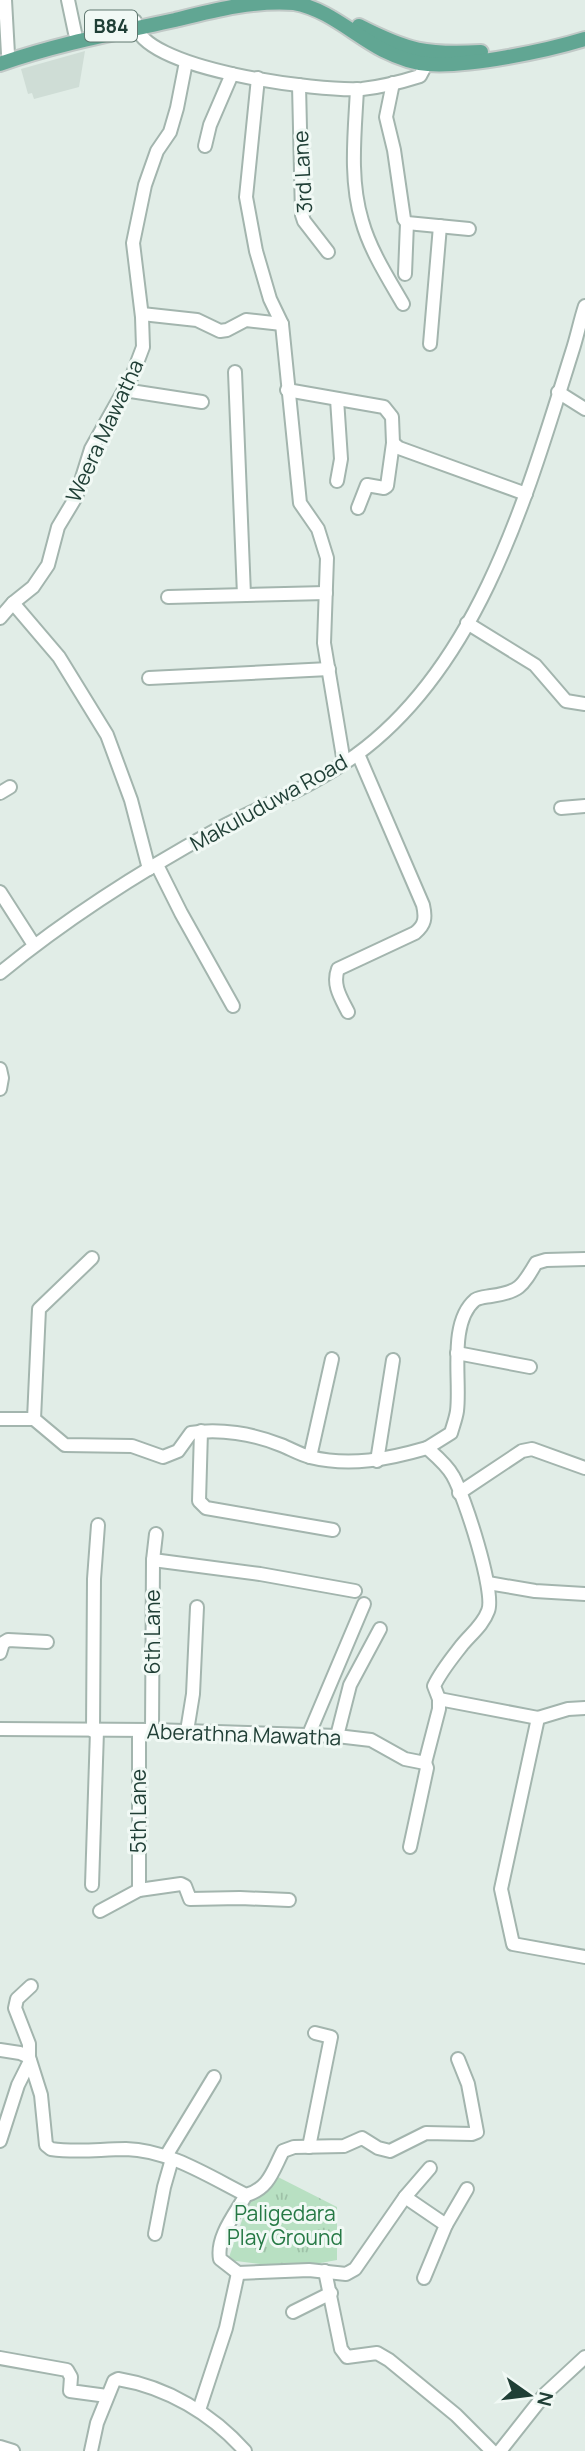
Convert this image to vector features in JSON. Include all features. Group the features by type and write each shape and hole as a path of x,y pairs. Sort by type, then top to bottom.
{"main road":[{"name":"B84","path":"3,58 223,0"},
{"name":"B84","path":"3,58 75,33 265,0 295,4 318,11 382,50 429,59 492,50 585,30"},
{"name":"B84","path":"312,0 385,39 443,65 519,54 585,39"}],"street":[{"path":"3,58 5,0"},
{"path":"68,0 75,33"},
{"path":"136,24 145,42 186,62 232,74 299,85 357,89 393,83 420,76 429,59"},
{"name":"Weera Mawatha","path":"0,618 33,587 48,565 58,527 76,497 91,449 132,376 143,347 142,314 133,243 145,185 157,151 170,132 186,62"},
{"path":"205,146 232,74"},
{"path":"258,78 246,197 256,251 270,299 282,324 300,503 318,529 327,558 324,642 344,763"},
{"path":"393,83 386,117 394,150 402,214 407,223 405,274"},
{"name":"3rd Lane","path":"299,85 302,215 328,252"},
{"path":"357,89 355,153 362,220 379,262 403,304"},
{"path":"407,223 469,229"},
{"path":"430,344 440,226"},
{"name":"Makuluduwa Road","path":"0,973 34,945 153,867 217,830 281,800 358,754 427,688 467,623 505,549 526,494 584,312"},
{"path":"142,314 197,320 220,331 246,320 282,324"},
{"path":"235,372 244,595"},
{"path":"124,390 202,402"},
{"path":"287,390 375,405 388,410 392,417 393,443 387,486 384,488 367,485 358,508"},
{"path":"558,392 585,409"},
{"path":"337,398 341,459 337,481"},
{"path":"393,443 399,448 526,494"},
{"path":"168,597 326,593"},
{"path":"13,603 59,657 107,735 153,867 233,1006"},
{"path":"467,623 535,666 566,701 585,704"},
{"path":"149,678 329,669"},
{"path":"348,1012 335,980 338,969 415,933 421,929 425,919 423,905 358,754"},
{"path":"561,808 585,806"},
{"path":"0,892 34,945"},
{"path":"0,1069 0,1089"},
{"path":"34,1419 39,1309 92,1258"},
{"path":"0,1419 34,1419 65,1445 132,1446 163,1457 177,1451 191,1433 201,1431 256,1436 323,1460 377,1461 427,1448 452,1433 457,1411 457,1353 461,1325 467,1309 478,1298 511,1293 523,1284 540,1261 585,1259"},
{"path":"457,1353 530,1367"},
{"path":"310,1457 332,1359"},
{"path":"377,1461 394,1360"},
{"path":"201,1431 199,1501 206,1508 333,1530"},
{"path":"410,1847 439,1704 434,1686 439,1675 481,1625 490,1609 488,1583 453,1476 427,1448"},
{"path":"459,1493 523,1451 532,1449 585,1468"},
{"path":"92,1885 95,1731 93,1579 98,1525"},
{"name":"6th Lane","path":"146,1731 156,1534"},
{"path":"153,1560 260,1574 355,1591"},
{"path":"488,1583 534,1591 585,1594"},
{"path":"309,1734 364,1604"},
{"path":"187,1731 193,1694 197,1607"},
{"path":"337,1736 350,1685 380,1629"},
{"path":"0,1653 3,1643 8,1640 47,1642"},
{"path":"439,1704 538,1718 568,1709 585,1708"},
{"path":"538,1718 501,1889 513,1944 585,1956"},
{"name":"Aberathna Mawatha","path":"0,1729 337,1736 371,1740 405,1759 425,1763"},
{"name":"5th Lane","path":"139,1890 146,1731"},
{"path":"100,1911 139,1890 181,1884 185,1886 190,1899 289,1900"},
{"path":"31,1986 17,1999 15,2008 29,2045 29,2059 41,2095 46,2145 51,2149 101,2152 127,2149 169,2157 246,2195"},
{"path":"309,2147 331,2037 315,2033"},
{"path":"0,2050 29,2059"},
{"path":"0,2141 29,2059"},
{"path":"430,2168 405,2197 352,2272 238,2273 220,2259 218,2250 222,2237 246,2195 262,2188 274,2172 283,2151 294,2147 344,2146 362,2137 378,2148 390,2151 426,2133 477,2132 468,2084 458,2059"},
{"path":"155,2234 169,2157 214,2077"},
{"path":"424,2278 446,2225 467,2189"},
{"path":"405,2197 446,2225"},
{"path":"325,2271 341,2349 347,2357 377,2353 389,2360 456,2415 492,2451"},
{"path":"199,2410 226,2328 238,2273"},
{"path":"293,2312 331,2293"},
{"path":"500,2451 545,2394 585,2357"},
{"path":"0,2358 67,2370 71,2377 70,2391 107,2396"},
{"path":"91,2451 107,2396 114,2381 118,2379 159,2390 199,2410 245,2451"},
{"path":"0,2447 13,2451"}],"shaded area":[{"path":"85,51 79,87 34,99 32,93 28,94 21,69"}],"green space":[{"name":"Paligedara Play Ground","path":"276,2176 337,2207 337,2260 293,2268 228,2260 247,2206"}]}
